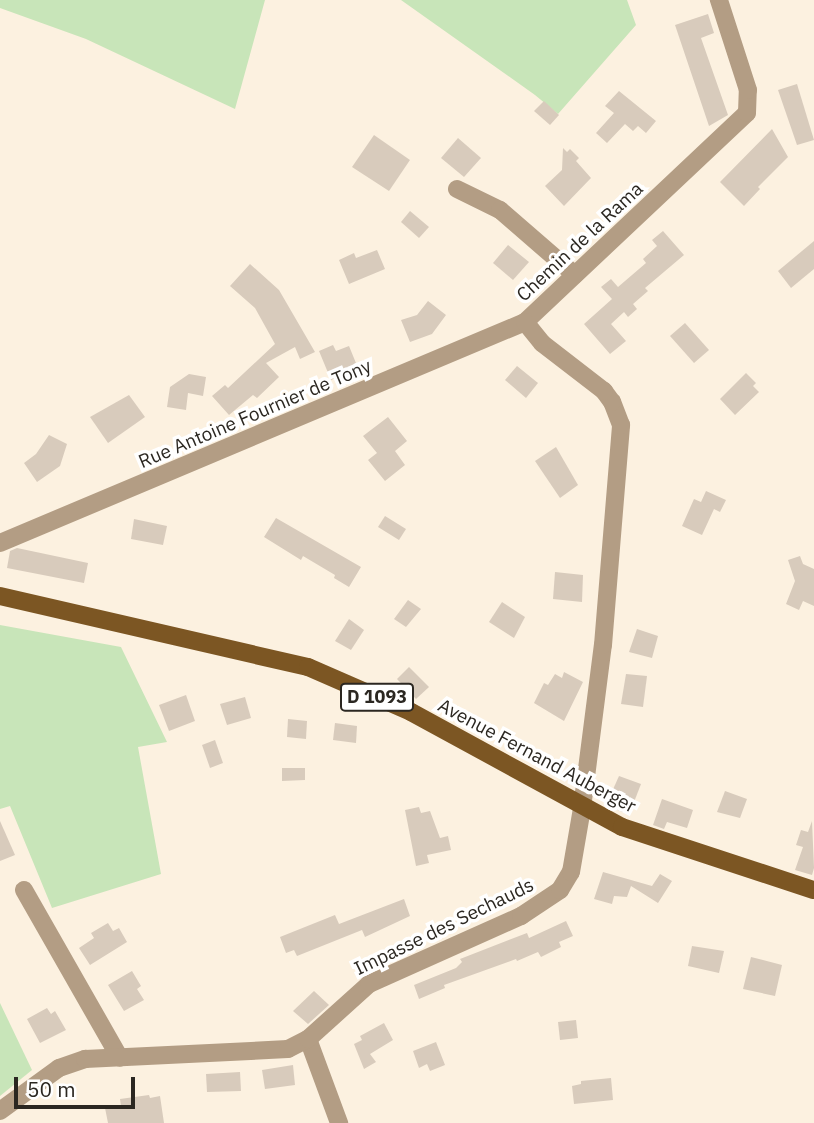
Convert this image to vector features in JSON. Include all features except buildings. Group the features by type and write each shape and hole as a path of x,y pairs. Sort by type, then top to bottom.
{"main road":[{"name":"Avenue Fernand Auberger","path":"0,596 308,667 411,712 582,808 622,827 731,865 814,890"}],"street":[{"name":"Chemin de la Rama","path":"582,808 603,645 621,425 612,402 604,391 542,343 525,322 747,113 748,90 719,0"},
{"path":"457,189 491,204 575,275"},
{"name":"Rue Antoine Fournier de Tony","path":"0,543 525,322"},
{"name":"Impasse des Sechauds","path":"0,1111 59,1068 85,1059 266,1052 288,1049 308,1039 369,985 522,916 561,890 571,872 582,808"},
{"path":"24,890 120,1058"},
{"path":"308,1039 339,1123"}],"green space":[{"path":"0,0 265,0 235,109 86,39 0,8"},
{"path":"401,0 627,0 636,25 558,114"},
{"path":"0,625 121,647 167,742 138,747 161,874 52,908 10,806 0,809"},
{"path":"0,1003 32,1070 0,1096"}]}
